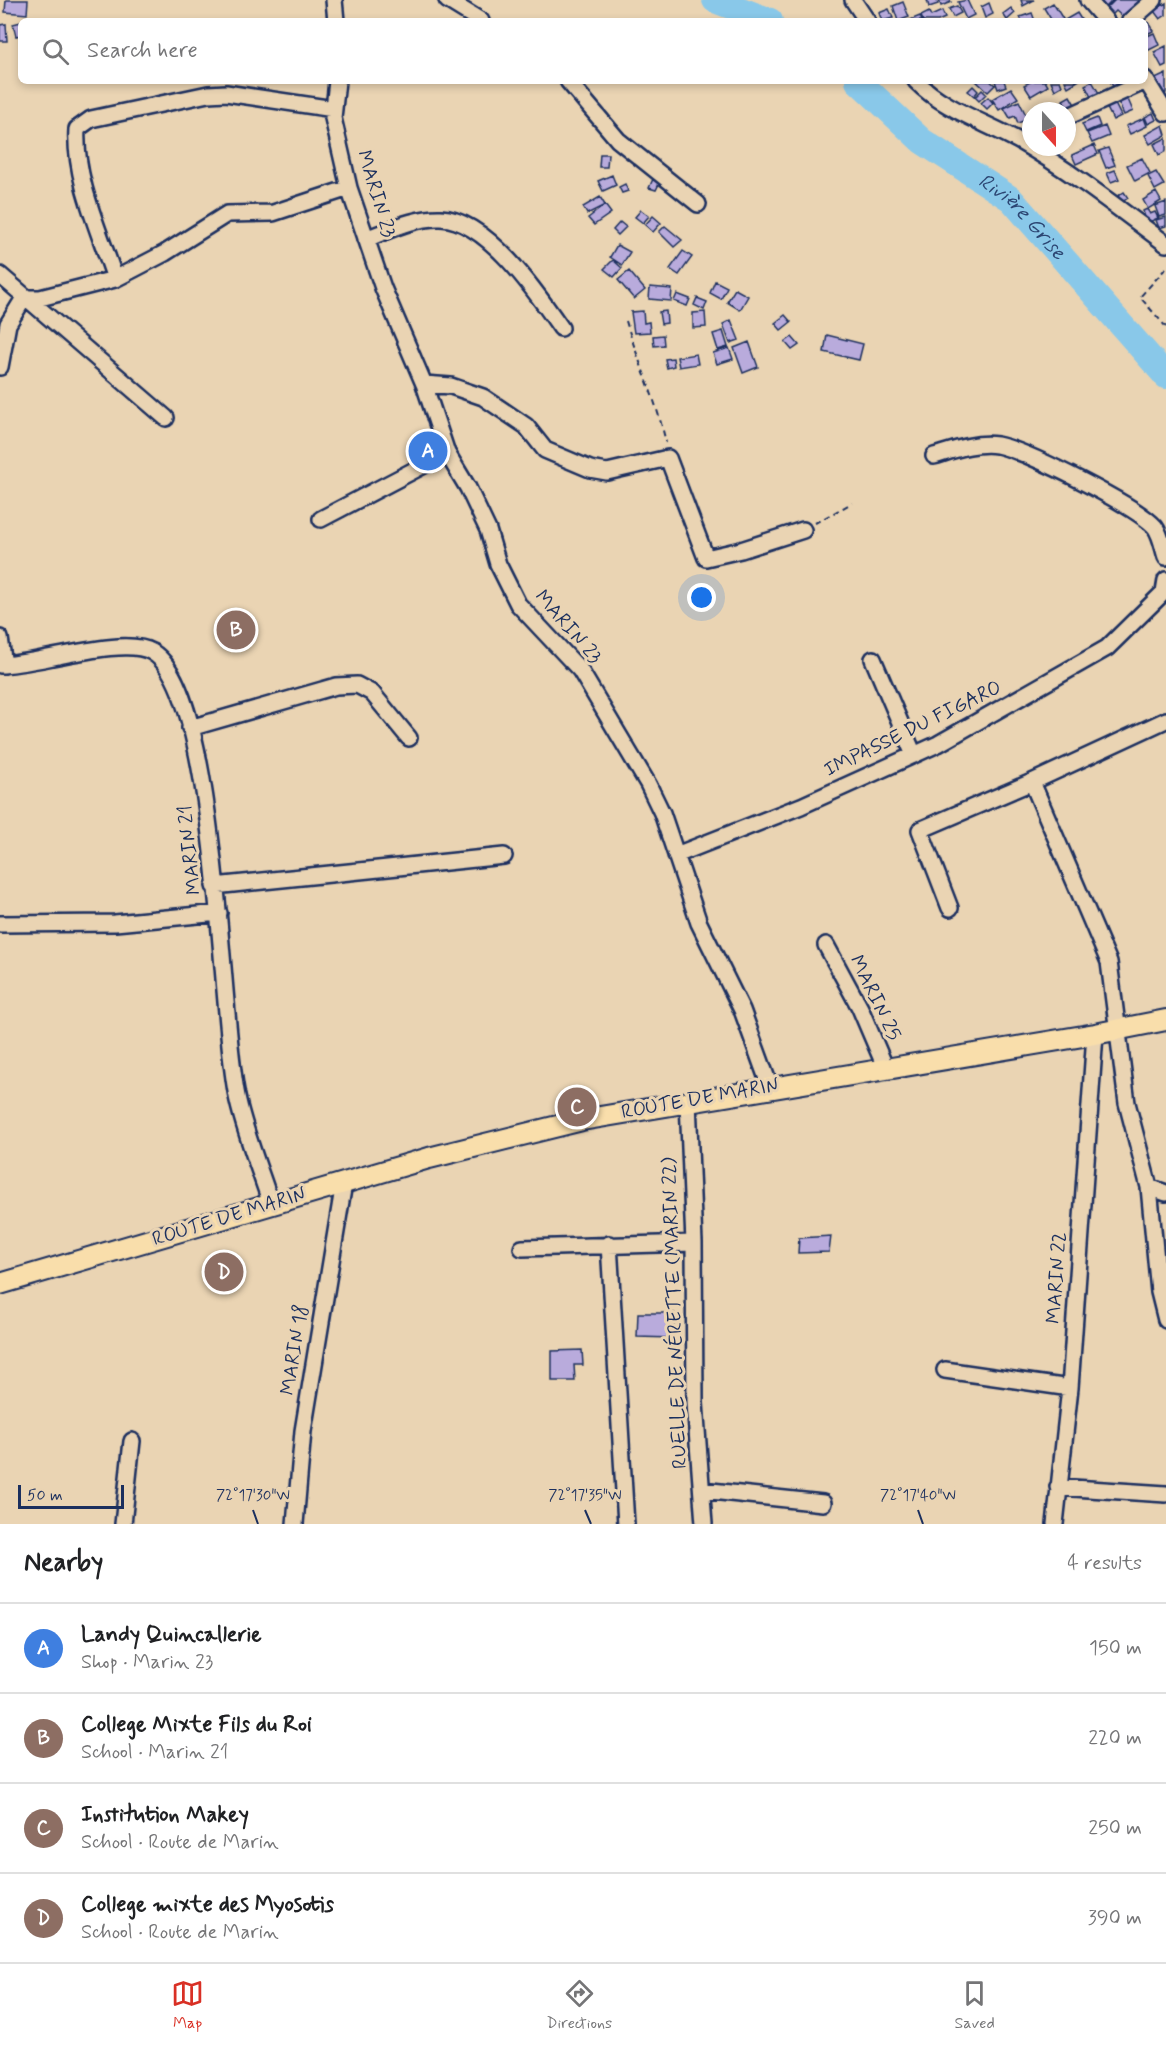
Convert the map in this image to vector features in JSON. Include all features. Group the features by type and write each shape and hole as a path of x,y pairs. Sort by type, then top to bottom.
{"main road":[{"name":"ROUTE DE MARIN","path":"0,1284 345,1183 572,1122 1166,1020"}],"street":[{"path":"447,0 476,18"},
{"path":"853,0 865,18"},
{"path":"1088,0 1103,18"},
{"path":"1133,18 1154,0"},
{"path":"334,1 336,18"},
{"name":"MARIN 23","path":"337,84 333,118 349,188 383,288 424,384 447,453 468,488 488,530 498,564 518,604 580,670 648,784 662,813 699,923 742,1010 770,1087"},
{"path":"571,84 618,140 698,204"},
{"path":"919,84 930,95 1022,139"},
{"path":"1076,113 1137,84"},
{"path":"1148,84 1166,112"},
{"path":"115,279 83,181 76,146 77,129 91,119 194,96 226,93 334,109"},
{"path":"1046,156 1166,244"},
{"path":"24,298 50,296 115,279 165,253 227,214 273,213 349,188"},
{"path":"366,239 411,222 443,218 472,228 502,252 561,328"},
{"path":"0,274 24,298 166,418"},
{"path":"0,367 8,324 24,298"},
{"path":"424,384 451,386 483,397 526,426 545,450 590,469 607,472 668,458 706,558 741,550 803,530"},
{"path":"934,456 975,445 997,446 1027,456 1136,510 1156,529 1166,557"},
{"path":"321,519 447,453"},
{"path":"1166,580 1166,588"},
{"name":"IMPASSE DU FIGARO","path":"676,855 801,806 914,755 1076,668 1107,648 1166,588"},
{"path":"0,638 2,665"},
{"name":"MARIN 21","path":"2,665 93,650 127,648 152,651 166,666 187,713 209,810 214,886 219,913 237,1100 272,1204"},
{"path":"873,659 914,755"},
{"path":"190,728 336,686 357,685 372,693 409,738"},
{"path":"950,908 920,830 1032,782 1166,720"},
{"path":"1032,782 1109,962 1127,1103 1149,1187 1159,1292 1166,1320"},
{"path":"214,886 504,856"},
{"path":"0,924 115,923 219,913"},
{"name":"MARIN 25","path":"826,945 861,1008 886,1069"},
{"name":"MARIN 22","path":"1055,1524 1070,1388 1095,1034"},
{"name":"RUELLE DE NÉRETTE (MARIN 22)","path":"688,1101 694,1243 695,1403 704,1524"},
{"name":"MARIN 18","path":"295,1524 303,1431 345,1183"},
{"path":"1149,1187 1166,1193"},
{"path":"522,1248 694,1243"},
{"path":"609,1245 626,1524"},
{"path":"945,1370 1070,1388"},
{"path":"123,1524 132,1441"},
{"path":"1058,1487 1166,1494"},
{"path":"702,1490 823,1503"}],"path":[{"path":"1166,268 1140,297 1166,327"},
{"path":"626,321 639,366 660,415 668,458"},
{"path":"803,530 852,503"}],"building":[{"path":"6,0 28,0 27,14 5,12"},
{"path":"927,0 937,0 938,4 929,7"},
{"path":"939,0 950,0 951,2 941,6"},
{"path":"967,0 974,15 966,18 958,2"},
{"path":"1021,0 1034,0 1023,6"},
{"path":"1099,0 1113,0 1106,7"},
{"path":"1115,0 1139,0 1143,3 1124,18 1116,11 1113,14 1107,8"},
{"path":"903,2 909,17 897,18 893,6"},
{"path":"989,3 993,14 985,18 981,7"},
{"path":"1053,3 1062,18 1050,18 1044,8"},
{"path":"1166,3 1166,15 1160,19 1154,11"},
{"path":"957,6 961,13 953,17 949,9"},
{"path":"1011,8 1015,13 1009,18 1006,18 1003,14"},
{"path":"889,9 893,18 881,18 879,13"},
{"path":"942,11 945,18 922,18 921,16 929,12 931,16"},
{"path":"1032,13 1034,18 1020,18"},
{"path":"1077,13 1080,18 1068,18"},
{"path":"1148,22 1153,31 1148,34"},
{"path":"18,23 18,36 16,36 13,24"},
{"path":"6,24 7,41 0,41 0,25"},
{"path":"1154,33 1159,45 1148,50 1148,36"},
{"path":"1166,46 1166,65 1162,67 1154,52"},
{"path":"1166,74 1166,93 1161,95 1153,80"},
{"path":"979,84 995,85 988,92"},
{"path":"996,84 1005,84 1006,86 998,89"},
{"path":"1047,84 1048,86 1031,96 1024,85"},
{"path":"1052,84 1061,84 1062,86 1055,90"},
{"path":"1094,84 1100,95 1092,99 1085,85"},
{"path":"1112,84 1122,84 1123,86 1115,90"},
{"path":"973,86 978,91 974,96 968,91"},
{"path":"1011,88 1018,98 999,110 992,99"},
{"path":"982,90 986,94 979,101 975,97"},
{"path":"1070,96 1074,102 1064,102 1063,100"},
{"path":"988,97 993,103 987,109 981,103"},
{"path":"1127,97 1133,111 1124,115 1118,101"},
{"path":"1019,101 1022,107 1022,121 1018,123 1015,116 1010,118 1004,108"},
{"path":"1114,102 1121,116 1113,120 1106,106"},
{"path":"1153,113 1156,120 1148,124 1145,117"},
{"path":"1097,118 1100,126 1086,132 1082,124"},
{"path":"1144,118 1147,126 1130,134 1126,126"},
{"path":"1163,125 1166,135 1150,144 1145,135"},
{"path":"1105,126 1109,136 1092,143 1087,133"},
{"path":"1166,138 1166,151 1159,155 1154,144"},
{"path":"1094,145 1098,154 1076,164 1072,156 1076,156 1076,153"},
{"path":"1108,148 1115,165 1106,168 1099,151"},
{"path":"600,154 608,154 607,167 599,167"},
{"path":"1142,158 1150,173 1135,181 1127,165"},
{"path":"1115,170 1119,179 1111,182 1107,173"},
{"path":"1156,172 1164,185 1155,190 1148,176"},
{"path":"612,175 616,185 603,191 598,181"},
{"path":"653,179 660,182 656,190 649,188"},
{"path":"625,184 628,191 622,193 619,187"},
{"path":"1124,192 1128,198 1122,202 1118,196"},
{"path":"1156,192 1161,201 1148,209 1143,200"},
{"path":"600,197 605,205 587,214 583,207"},
{"path":"1166,202 1166,215 1159,217 1155,206"},
{"path":"605,205 611,213 594,225 588,218"},
{"path":"1147,209 1150,214 1155,212 1158,218 1147,223 1143,211"},
{"path":"641,210 649,216 643,223 635,217"},
{"path":"653,216 661,223 653,232 645,225"},
{"path":"1166,217 1166,226 1159,228 1156,220"},
{"path":"620,222 626,227 618,235 613,230"},
{"path":"665,226 682,240 674,247 659,232"},
{"path":"617,245 630,252 622,265 610,257"},
{"path":"683,251 692,257 679,275 670,269"},
{"path":"613,260 622,268 614,277 604,269"},
{"path":"629,271 645,290 634,299 618,280"},
{"path":"715,281 727,287 721,299 710,293"},
{"path":"650,287 672,289 671,301 649,299"},
{"path":"735,289 748,296 740,310 727,302"},
{"path":"677,294 690,299 687,306 674,301"},
{"path":"697,298 707,302 704,310 694,305"},
{"path":"643,311 644,323 649,322 650,332 634,333 631,312"},
{"path":"666,311 667,323 661,324 659,312"},
{"path":"705,312 706,327 693,328 693,313"},
{"path":"785,315 791,322 781,330 775,323"},
{"path":"731,320 739,340 730,343 723,324"},
{"path":"723,331 728,347 718,350 713,334"},
{"path":"663,335 664,345 654,346 653,336"},
{"path":"827,335 863,344 859,360 824,352"},
{"path":"792,337 799,345 792,350 785,342"},
{"path":"749,342 758,367 743,373 734,348"},
{"path":"729,348 733,359 717,364 713,353"},
{"path":"696,354 698,364 679,367 677,357"},
{"path":"673,358 674,366 667,368 665,359"},
{"path":"831,1236 829,1252 798,1253 799,1238"},
{"path":"638,1313 674,1313 673,1338 637,1337"},
{"path":"582,1350 583,1365 574,1365 575,1381 552,1381 552,1351"}],"waterway":[{"name":"Rivière Grise","path":"715,0 762,18"},
{"name":"Rivière Grise","path":"861,84 922,141 1011,199 1166,376"}],"place":[{"name":"Landy Quincallerie","path":"428,451"},
{"name":"College Mixte Fils du Roi","path":"236,630"},
{"name":"Institution Makey","path":"577,1107"},
{"name":"College mixte des Myosotis","path":"224,1272"}]}
